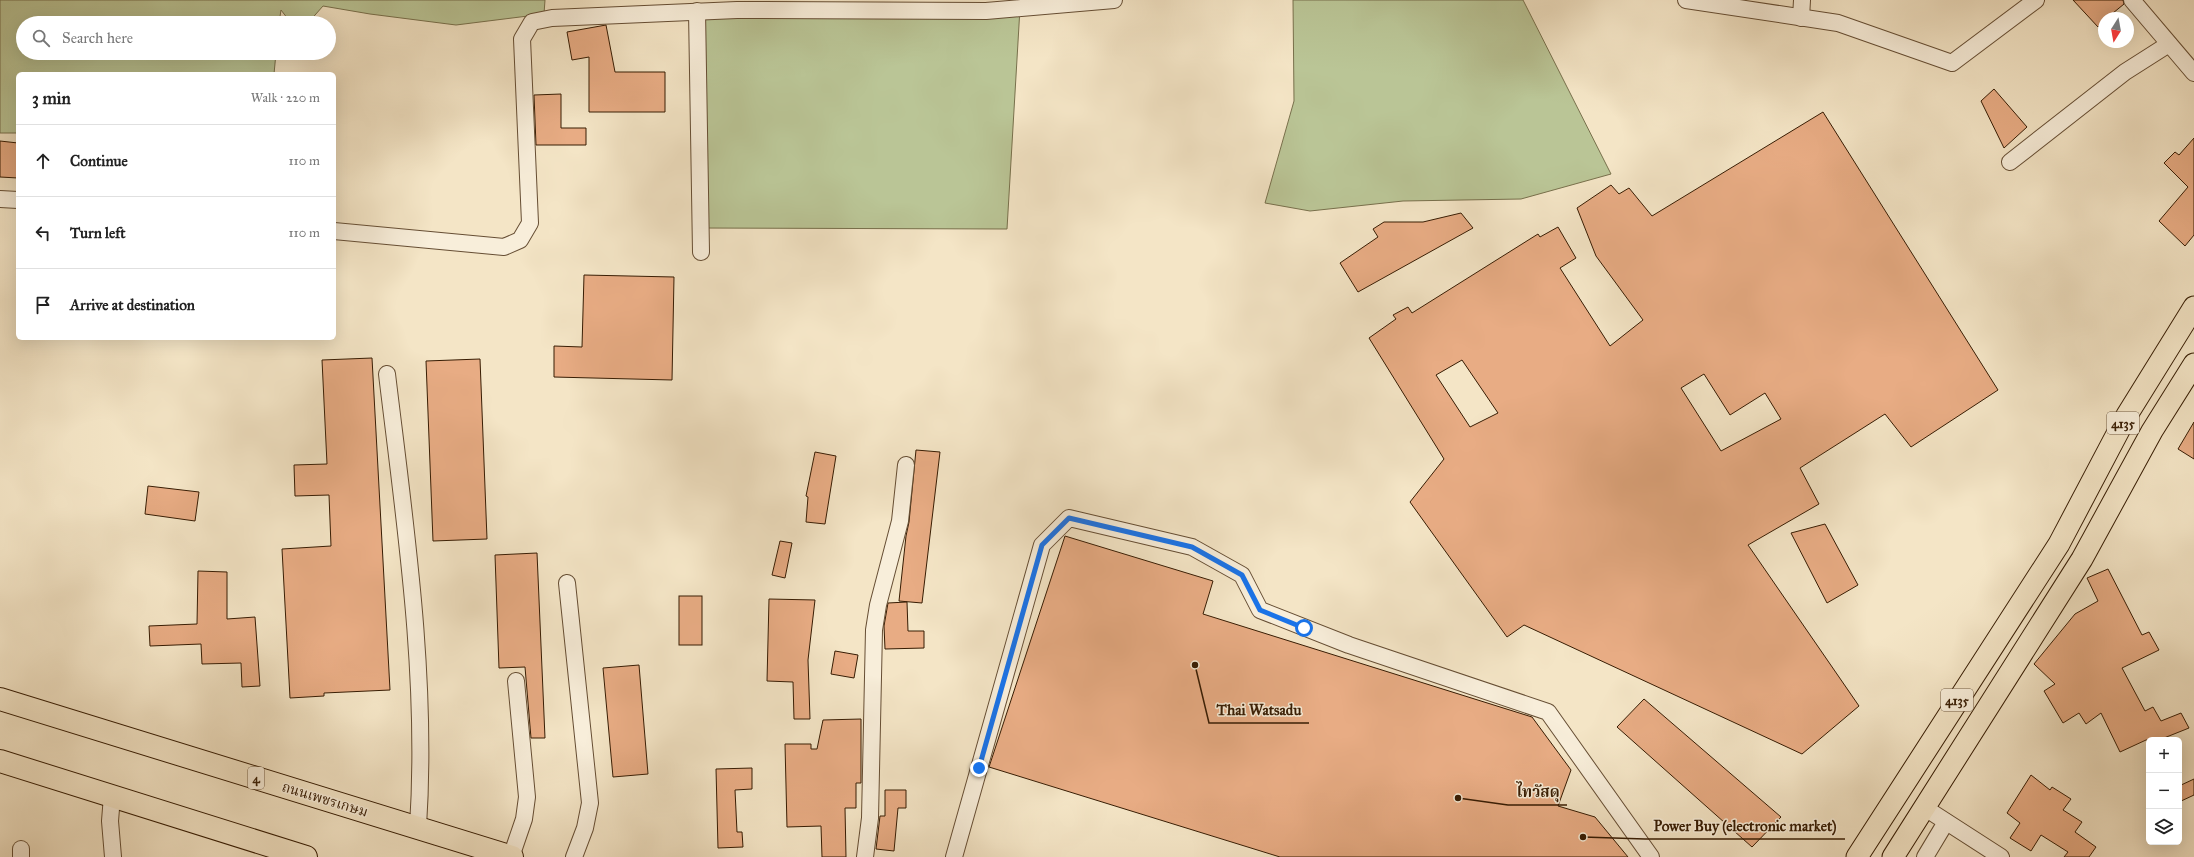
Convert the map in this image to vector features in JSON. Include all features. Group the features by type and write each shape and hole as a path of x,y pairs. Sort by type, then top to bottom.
{"highway":[{"name":"ถนนเพชรเกษม","path":"0,699 512,857"},
{"path":"0,762 306,857"}],"main road":[{"name":"4135","path":"1857,857 2059,544 2127,415 2194,307"},
{"name":"4135","path":"1893,857 2082,559 2152,431 2194,364"}],"street":[{"path":"336,231 504,247 520,240 530,223 522,39 532,22 552,18 697,11 737,5 986,11 1114,0"},
{"path":"1686,0 1838,23 1952,63 2036,0"},
{"path":"1801,18 1802,0"},
{"path":"2132,0 2194,73"},
{"path":"697,11 701,252"},
{"path":"2010,162 2125,72 2169,44"},
{"path":"0,199 16,200"},
{"path":"387,374 407,543 416,649 421,741 418,827"},
{"path":"865,857 870,818 874,630 883,585 895,543 906,465"},
{"path":"954,857 1042,545 1069,518 1192,547 1242,575 1260,610 1349,645 1548,712 1651,857"},
{"path":"567,583 590,803 585,828 574,857"},
{"path":"512,857 524,819 526,804 516,681"},
{"path":"112,796 110,821 113,857"},
{"path":"1925,808 2001,857"},
{"path":"1925,857 1946,822"}],"green space":[{"path":"0,0 545,0 544,14 456,25 370,14 323,6 314,16 286,16 281,10 280,16 16,16 16,60 275,60 274,72 16,72 16,133 0,133"},
{"path":"1293,0 1523,0 1611,174 1521,199 1403,201 1310,211 1265,203 1294,101"},
{"path":"1020,8 1007,229 701,228 697,11"}],"building":[{"path":"2073,0 2123,0 2124,4 2114,12 2098,12 2098,27"},
{"path":"606,25 615,72 665,72 665,112 589,112 589,57 572,60 567,32"},
{"path":"1994,89 2027,127 2004,148 1981,101"},
{"path":"561,94 561,128 586,128 586,145 536,145 534,95"},
{"path":"1823,112 1998,390 1911,447 1885,414 1800,468 1819,504 1748,545 1859,706 1802,754 1524,625 1507,637 1410,502 1444,459 1369,338 1396,319 1393,315 1408,307 1412,313 1538,234 1540,237 1558,227 1576,258 1560,268 1610,346 1643,320 1596,256 1577,208 1611,185 1619,194 1629,188 1652,216","holes":["1462,360 1498,413 1470,427 1436,375","1704,374 1730,415 1765,393 1781,419 1721,451 1681,388"]},
{"path":"2194,138 2194,235 2185,246 2159,221 2188,187 2164,163 2175,152 2179,155"},
{"path":"0,141 16,143 16,178 0,177"},
{"path":"1461,213 1473,228 1358,292 1340,263 1378,237 1373,229 1384,222 1423,222"},
{"path":"584,275 674,277 672,380 554,377 554,346 582,347"},
{"path":"372,358 390,690 324,693 324,696 290,698 282,549 331,546 329,495 295,496 294,465 327,464 322,360"},
{"path":"480,359 487,539 433,541 426,361"},
{"path":"2194,422 2194,459 2178,449"},
{"path":"916,450 940,452 922,603 899,601"},
{"path":"815,452 836,456 825,524 806,522 808,497 806,496"},
{"path":"148,486 199,492 195,521 145,514"},
{"path":"1825,524 1858,585 1827,603 1791,533"},
{"path":"1065,536 1213,581 1203,614 1532,717 1571,770 1558,806 1595,817 1628,857 1280,857 989,767"},
{"path":"780,541 792,543 785,578 772,575"},
{"path":"537,553 545,738 531,738 525,667 499,668 495,555"},
{"path":"2108,569 2142,635 2149,632 2159,650 2122,668 2145,711 2153,707 2161,721 2181,713 2189,728 2166,737 2146,737 2146,740 2120,752 2101,713 2086,724 2079,713 2063,723 2044,691 2055,684 2034,664 2075,614 2098,601 2087,578"},
{"path":"198,571 227,572 227,619 255,617 260,686 242,687 241,663 202,664 201,644 150,646 149,626 197,624"},
{"path":"679,596 702,596 702,645 679,645"},
{"path":"769,599 815,600 808,660 810,719 794,719 793,682 767,681"},
{"path":"907,602 908,631 924,631 924,648 885,649 884,626 888,603"},
{"path":"835,651 858,655 854,678 831,674"},
{"path":"639,665 648,774 613,777 603,668"},
{"path":"1644,699 1781,817 1752,847 1617,727"},
{"path":"861,719 861,783 856,783 856,808 845,808 846,857 822,857 821,826 787,827 785,744 811,744 811,749 817,749 823,720"},
{"path":"752,768 752,789 735,790 737,832 742,832 743,847 718,848 716,769"},
{"path":"2031,775 2050,790 2052,787 2071,799 2063,810 2082,822 2075,832 2096,847 2089,857 2064,857 2068,852 2041,835 2031,851 2010,838 2020,823 2007,813"},
{"path":"2194,779 2194,795 2182,801 2182,785"},
{"path":"885,790 906,790 906,808 898,808 894,851 876,849 880,816 885,816"}],"place":[{"name":"Thai Watsadu","path":"1195,665"},
{"name":"ไทวัสดุ","path":"1458,798"},
{"name":"Power Buy (electronic market)","path":"1583,837"}],"route":[{"path":"979,768 1042,545 1069,518 1192,547 1242,575 1260,610 1304,628"}]}
